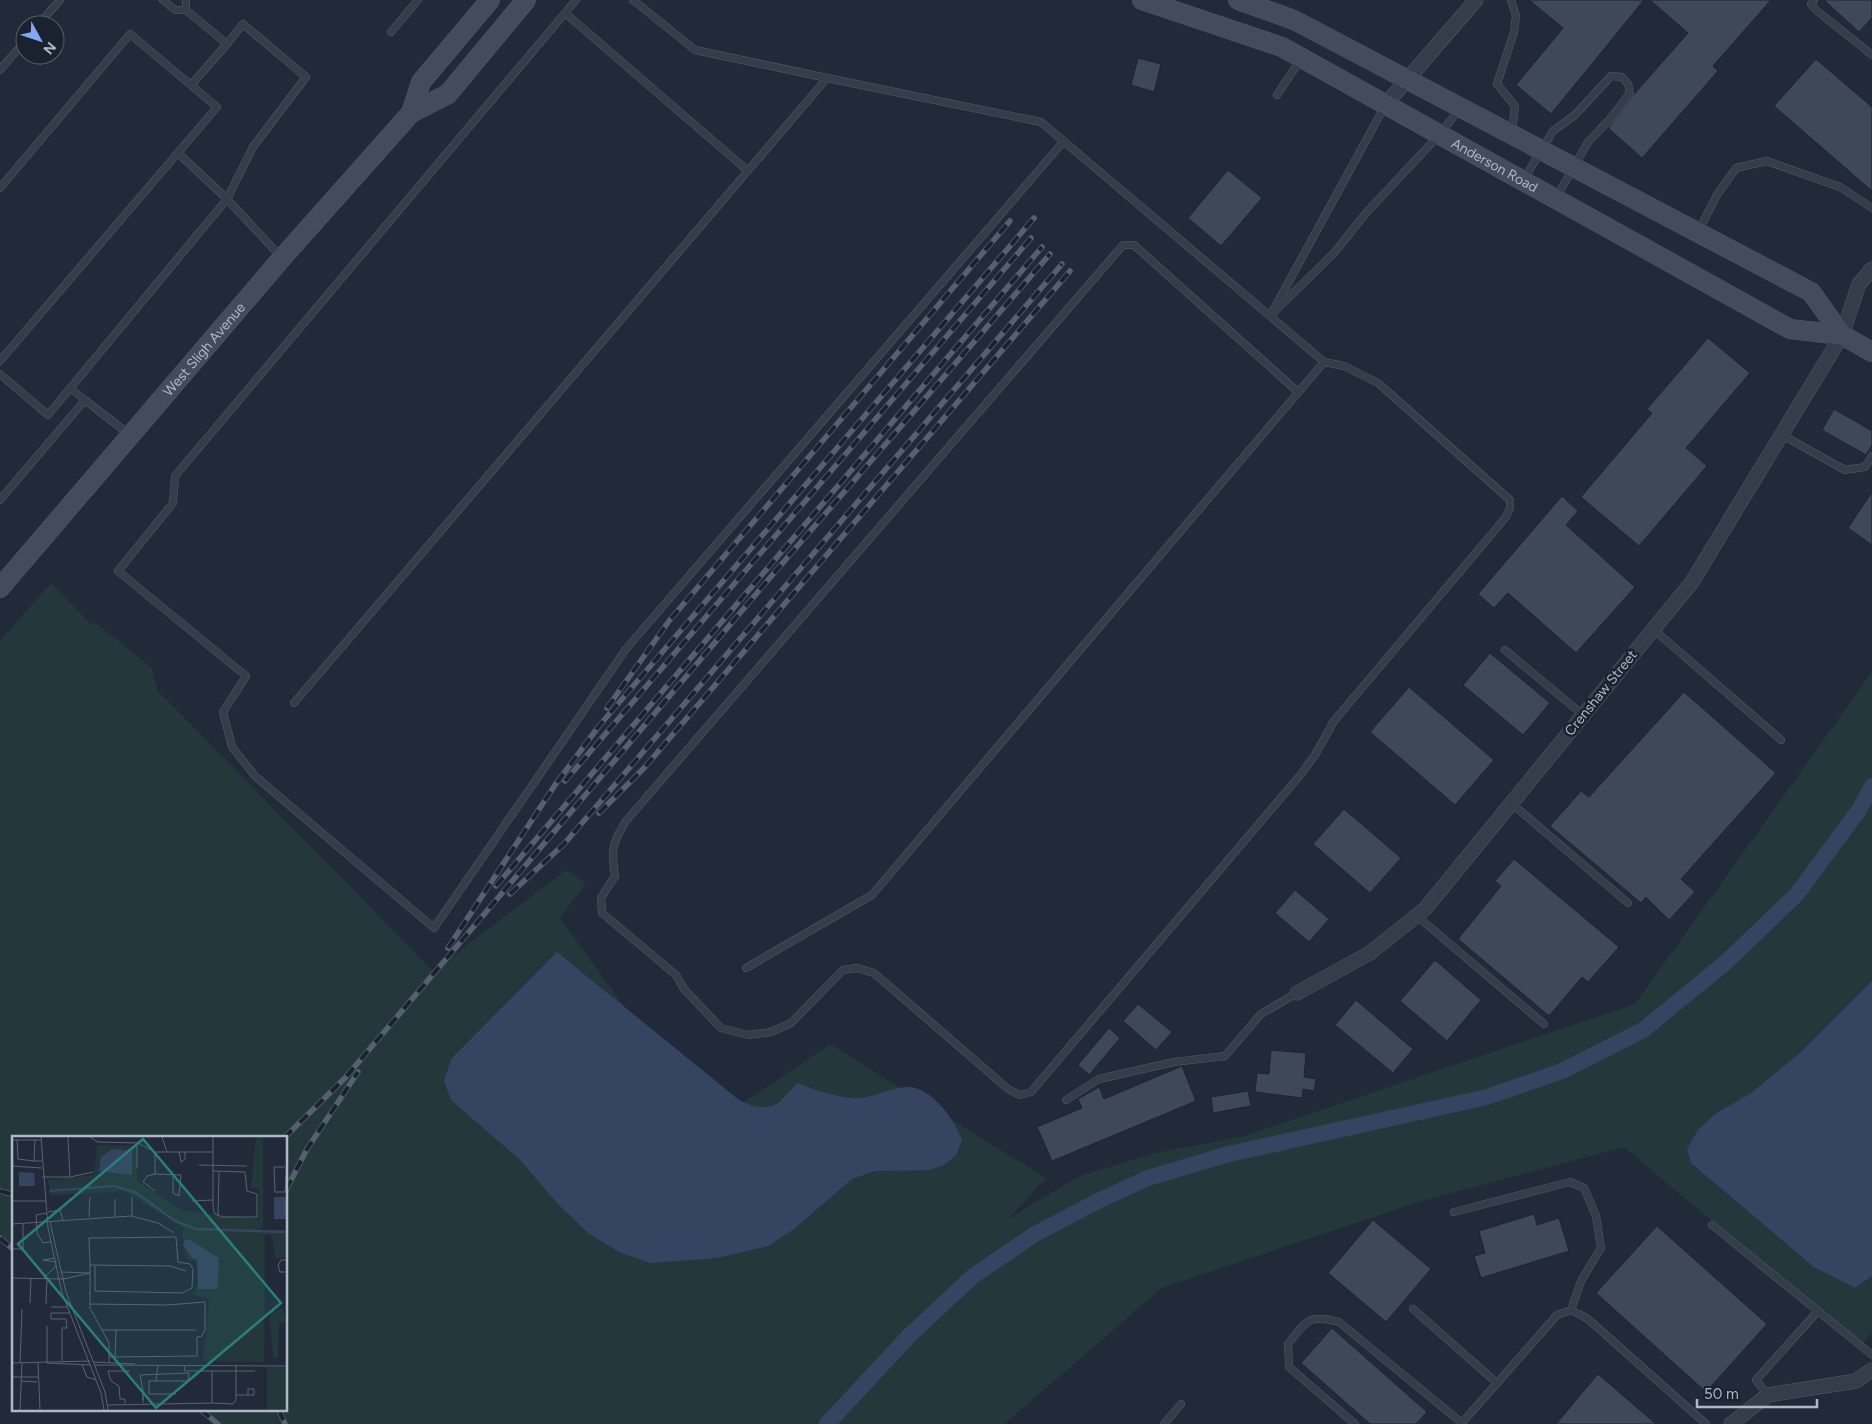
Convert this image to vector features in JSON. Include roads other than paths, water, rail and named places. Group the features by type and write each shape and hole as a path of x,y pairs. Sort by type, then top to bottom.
{"main road":[{"name":"West Sligh Avenue","path":"411,112 421,82 490,0"},
{"name":"West Sligh Avenue","path":"0,588 282,258 411,112 448,94 526,0"},
{"name":"Anderson Road","path":"1142,0 1163,3 1282,47 1790,329 1842,335 1872,352"},
{"name":"Anderson Road","path":"1238,0 1294,20 1408,78 1810,292 1842,335"}],"street":[{"path":"1386,104 1476,0"},
{"name":"Crenshaw Street","path":"1297,993 1370,953 1425,909 1692,582 1842,335 1859,284 1872,269"},
{"path":"1731,1424 1768,1395 1856,1381 1872,1370"}],"lane":[{"path":"47,15 60,0"},
{"path":"163,0 175,10 186,10 227,44"},
{"path":"186,0 186,10"},
{"path":"391,32 418,0"},
{"path":"576,0 175,476 173,504 118,572 246,676 223,712 232,746 255,776 434,928 626,649 1064,141"},
{"path":"633,0 695,50 1041,122 1324,362 1344,366 1378,383 1510,500 1510,508 1506,517 1334,721 1315,755 1302,773 1031,1092 1020,1095 1008,1089 874,973 857,968 843,970 791,1023 771,1032 748,1035 720,1028 684,989 676,975 602,912 601,898 615,876 612,855 614,840 626,821 1123,245 1134,244 1298,392"},
{"path":"1511,0 1516,16 1514,32 1497,84 1515,106 1512,133"},
{"path":"1814,0 1812,4 1816,10 1872,55"},
{"path":"566,13 748,170"},
{"path":"0,374 48,415 227,199 253,147 306,77 243,24 191,85"},
{"path":"0,188 130,34 217,107 0,360"},
{"path":"0,70 15,53"},
{"path":"1277,95 1302,58"},
{"path":"1523,180 1553,131 1575,115 1611,76 1622,77 1628,84 1630,93 1610,119 1588,142 1556,198"},
{"path":"294,703 827,78"},
{"path":"1270,316 1386,104"},
{"path":"1270,316 1334,253 1366,213 1440,134 1462,107"},
{"path":"178,153 227,199 282,258"},
{"path":"1697,232 1717,195 1736,168 1767,161 1840,187 1872,208"},
{"path":"746,968 872,895 1324,362"},
{"path":"70,388 131,435"},
{"path":"0,500 84,400"},
{"path":"1782,435 1845,470 1865,467 1872,456"},
{"path":"1653,630 1781,740"},
{"path":"1505,650 1583,715"},
{"path":"1511,804 1628,903"},
{"path":"1417,916 1544,1024"},
{"path":"1066,1100 1099,1079 1174,1062 1225,1056 1261,1014 1297,993"},
{"path":"1454,1212 1570,1182 1584,1188 1596,1216 1601,1248 1581,1281 1571,1310"},
{"path":"1712,1225 1872,1355"},
{"path":"1413,1309 1497,1383"},
{"path":"1355,1424 1289,1367 1288,1344 1307,1322 1321,1317 1339,1322 1461,1424 1557,1315 1571,1310 1588,1319 1706,1424"},
{"path":"1768,1395 1756,1380 1818,1311"},
{"path":"1164,1424 1181,1404"}],"water":[{"path":"557,952 739,1100 758,1107 768,1107 780,1101 798,1083 829,1094 855,1098 867,1097 901,1087 916,1088 933,1098 954,1123 962,1140 956,1155 944,1165 929,1170 875,1171 852,1179 794,1229 768,1246 717,1258 650,1263 619,1252 588,1233 558,1204 520,1160 451,1100 444,1081 451,1059"},
{"path":"1872,981 1872,1276 1855,1288 1814,1267 1691,1163 1687,1149 1698,1130 1715,1114 1751,1093 1800,1053"}],"waterway":[{"path":"827,1424 909,1336 973,1276 1035,1234 1100,1200 1148,1178 1229,1154 1487,1097 1562,1071 1643,1030 1724,964 1797,894 1859,810 1872,786"}],"railway":[{"path":"448,948 555,785 599,726 1034,218"},
{"path":"607,708 669,621 1010,221"},
{"path":"565,781 1031,238"},
{"path":"496,886 1042,247"},
{"path":"286,1136 345,1078 768,580 1050,254"},
{"path":"510,894 564,844 1062,264"},
{"path":"599,813 644,768 1070,271"},
{"path":"288,1186 307,1149 358,1072"},
{"path":"0,1191 12,1194"},
{"path":"0,1238 12,1248"},
{"path":"203,1412 218,1424"},
{"path":"280,1412 285,1424"}]}
